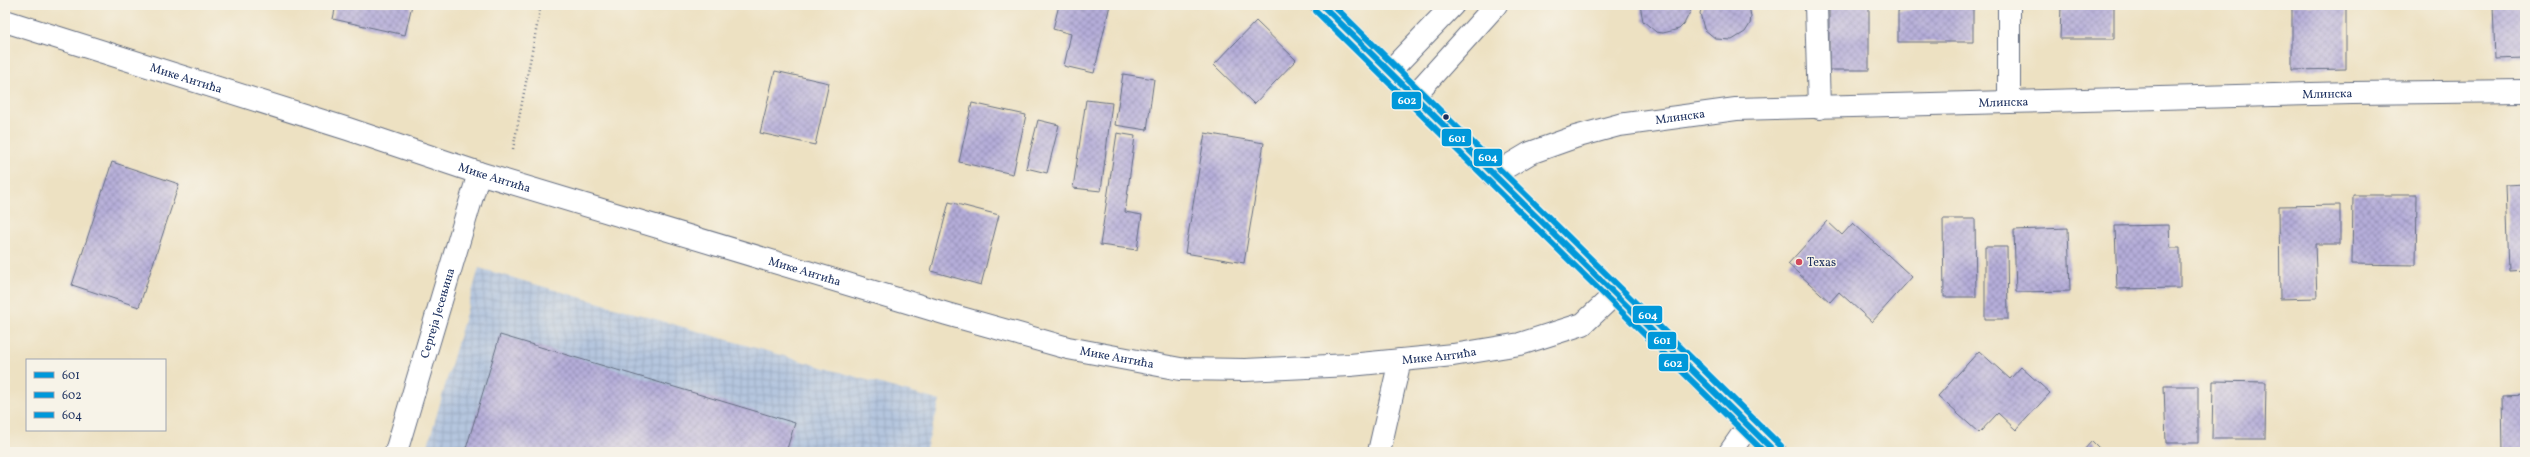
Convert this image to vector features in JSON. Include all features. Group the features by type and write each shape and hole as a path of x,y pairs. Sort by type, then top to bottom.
{"street":[{"path":"1322,5 1413,97 1775,452"},
{"path":"1389,72 1453,5"},
{"path":"1413,97 1496,5"},
{"path":"1816,5 1819,108"},
{"path":"2009,102 2010,5"},
{"name":"Мике Антића","path":"5,21 348,129 479,173 947,314 1068,348 1180,369 1244,370 1453,356 1520,344 1583,324 1614,294"},
{"name":"Млинска","path":"1493,175 1530,153 1575,136 1619,125 1736,109 2352,93 2525,91"},
{"name":"Сергеја Јесењина","path":"396,452 479,173"},
{"path":"1379,452 1400,360"},
{"path":"1730,452 1748,426"}],"path":[{"path":"507,181 541,5"}],"shaded area":[{"path":"479,268 940,401 925,452 426,452"}],"building":[{"path":"336,5 412,5 405,35 333,19"},
{"path":"1059,5 1110,5 1094,73 1064,66 1071,34 1053,29"},
{"path":"1640,5 1691,5 1691,10 1684,24 1679,29 1663,33 1656,32 1643,21"},
{"path":"1703,5 1749,5 1751,17 1750,24 1745,32 1732,40 1716,39 1704,29 1700,13"},
{"path":"1829,5 1869,5 1869,70 1829,70"},
{"path":"1911,5 1973,5 1973,42 1898,42 1898,11 1911,10"},
{"path":"2061,5 2114,5 2114,39 2060,39"},
{"path":"2292,5 2346,5 2346,69 2292,70"},
{"path":"2493,5 2525,5 2525,58 2495,59"},
{"path":"1256,21 1296,60 1254,104 1214,65"},
{"path":"775,71 829,83 815,145 760,133"},
{"path":"1123,74 1154,79 1147,130 1115,125"},
{"path":"1086,100 1112,103 1101,191 1073,188"},
{"path":"972,103 1026,115 1013,174 959,162"},
{"path":"1038,120 1059,125 1047,173 1026,168"},
{"path":"1117,133 1135,136 1125,212 1142,215 1137,250 1100,245"},
{"path":"1205,133 1264,143 1244,263 1185,253"},
{"path":"112,162 179,184 139,307 72,285"},
{"path":"2525,184 2525,270 2509,271 2506,185"},
{"path":"2353,195 2417,195 2416,265 2352,264"},
{"path":"949,202 999,215 981,285 931,271"},
{"path":"2340,205 2340,244 2315,244 2317,298 2280,299 2279,206"},
{"path":"1943,219 1975,219 1976,297 1944,297"},
{"path":"1827,221 1842,235 1853,223 1912,277 1872,322 1839,292 1830,302 1788,264"},
{"path":"2169,225 2170,248 2180,248 2180,288 2117,289 2115,226"},
{"path":"2068,228 2070,291 2016,292 2014,230"},
{"path":"1985,247 2007,247 2008,319 1985,319"},
{"path":"500,335 795,423 786,452 465,452"},
{"path":"1979,351 2010,379 2021,367 2050,393 2016,430 1998,413 1979,433 1938,396"},
{"path":"2213,381 2266,382 2265,439 2212,439"},
{"path":"2164,386 2198,386 2198,443 2166,443"},
{"path":"2525,395 2525,452 2503,452 2502,396"},
{"path":"2092,441 2103,452 2082,452"}],"transit line":[{"name":"601","path":"1322,5 1775,452"},
{"name":"604","path":"1333,5 1781,446"},
{"name":"602","path":"1316,11 1764,452"}],"place":[{"name":"Texas","path":"1799,262"}]}
